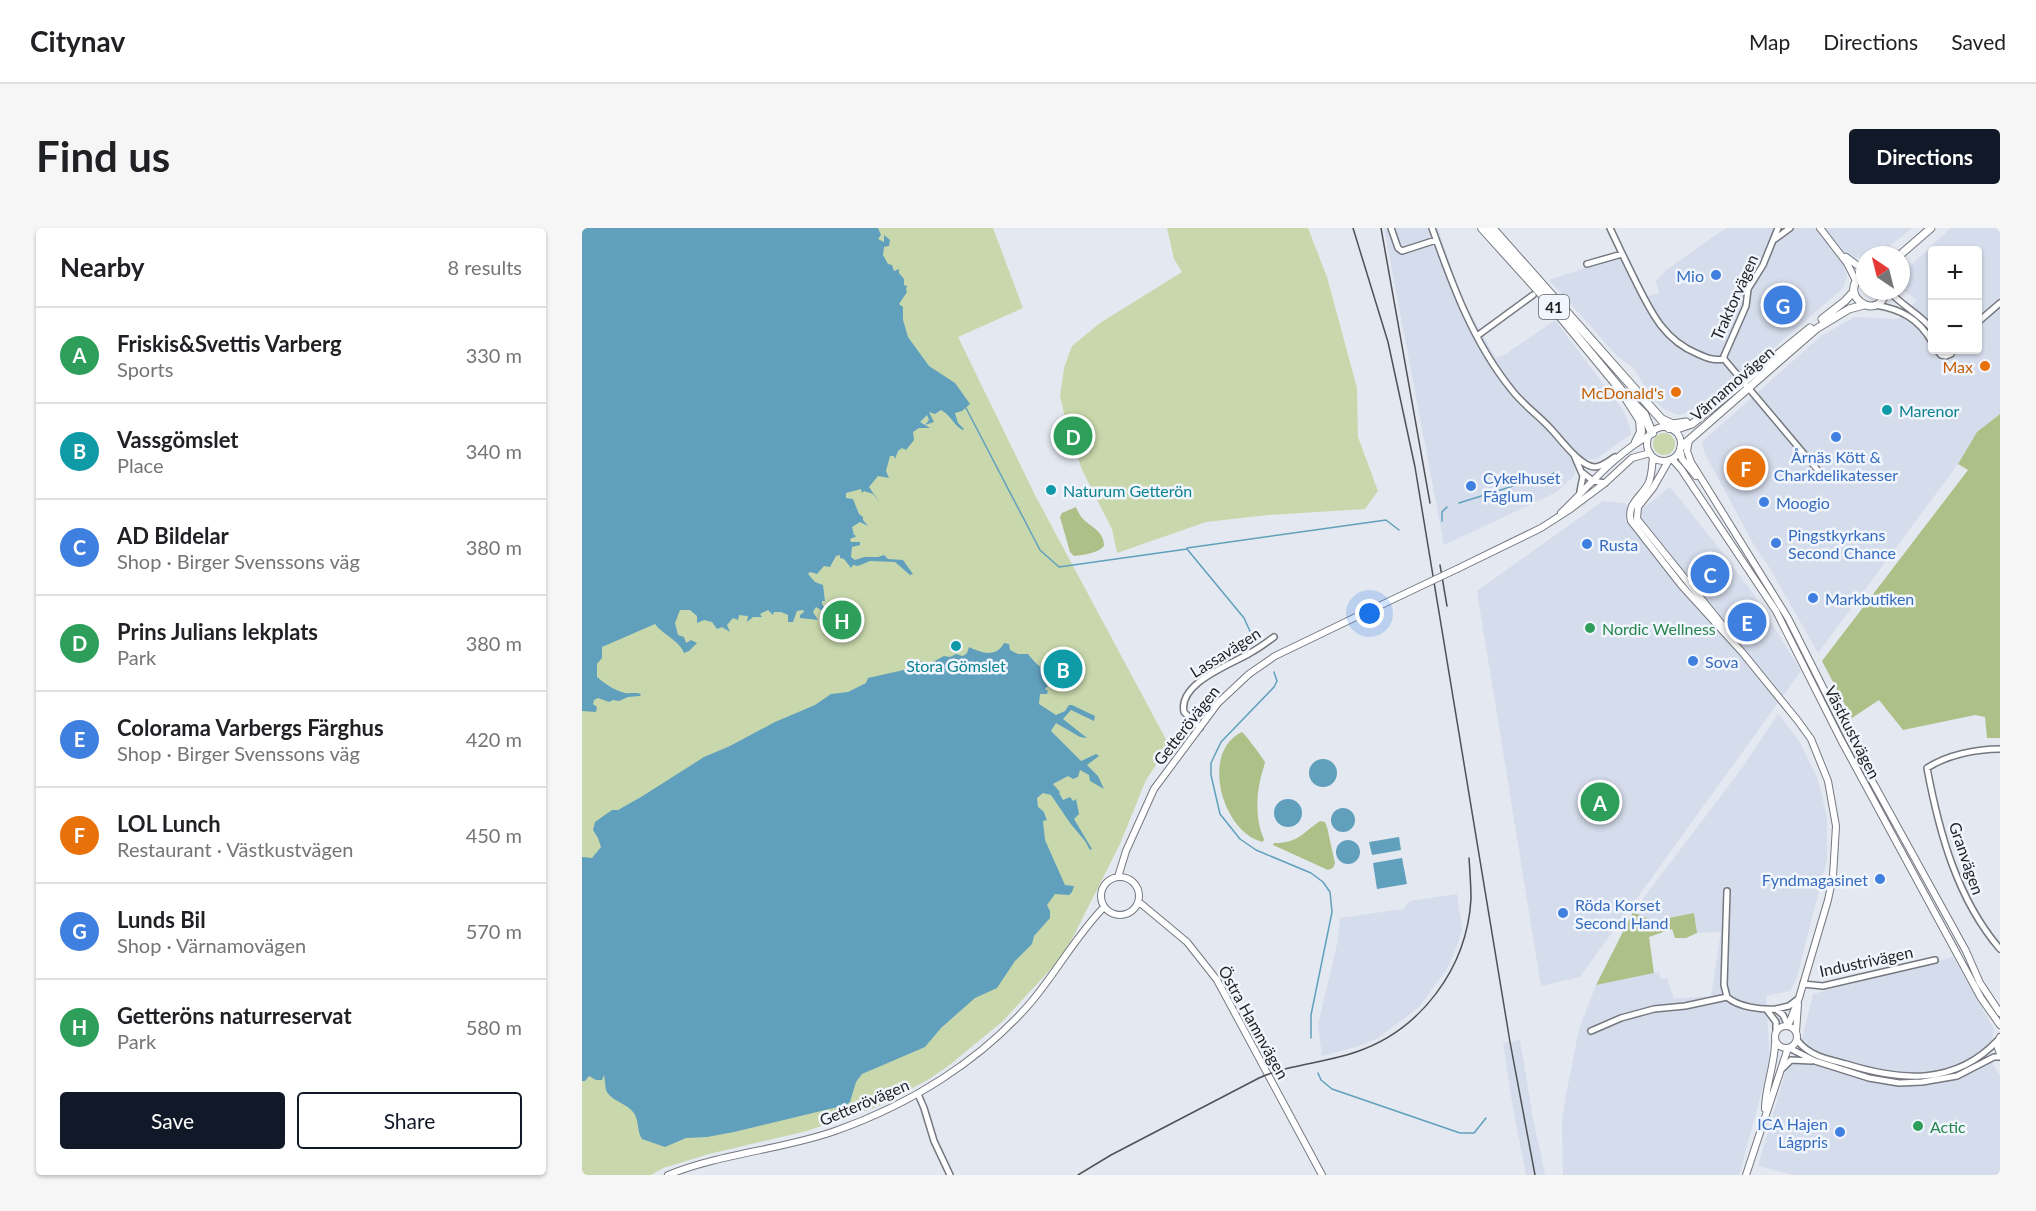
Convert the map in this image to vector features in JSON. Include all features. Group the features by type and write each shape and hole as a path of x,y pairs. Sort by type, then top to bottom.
{"main road":[{"name":"41","path":"1482,228 1546,298 1621,390 1644,414 1651,434"},
{"name":"41","path":"1492,228 1655,414 1671,429"},
{"path":"1910,247 1931,228"},
{"path":"1856,281 1854,291 1856,299 1864,305 1875,305 1882,300"},
{"name":"Värnamovägen","path":"1680,449 1745,385 1835,310 1854,291"},
{"name":"Värnamovägen","path":"1655,414 1669,423 1680,424 1696,417 1745,385 1824,323 1849,309 1864,305"},
{"name":"41","path":"1621,390 1641,423 1641,432 1633,445"},
{"name":"Värnamovägen","path":"1671,429 1692,424 1719,401"}],"street":[{"path":"1391,228 1398,248 1402,251 1436,240"},
{"path":"1432,228 1456,296 1496,368 1512,391 1573,454 1588,466 1598,482"},
{"path":"1610,228 1649,310 1664,331 1684,348 1713,360 1724,359"},
{"name":"Traktorvägen","path":"1778,228 1748,289 1746,306 1725,351 1724,359 1821,474"},
{"name":"Traktorvägen","path":"1774,240 1790,228"},
{"path":"1820,228 1839,251 1856,281"},
{"path":"1839,251 1856,265"},
{"path":"1587,264 1622,254"},
{"path":"1477,336 1533,295"},
{"path":"1899,300 1928,325"},
{"path":"1982,318 2000,303"},
{"path":"1875,305 1893,308 1907,315 1921,326 1928,336"},
{"path":"1651,434 1661,428 1671,429"},
{"name":"41","path":"1671,429 1680,440 1680,449"},
{"name":"Getterövägen","path":"1118,877 1126,851 1154,789 1227,694 1262,664 1290,648 1528,535 1551,521 1598,482 1633,445 1651,434"},
{"name":"41","path":"1651,434 1647,442 1652,455"},
{"name":"Västkustvägen","path":"1689,440 1688,456 1798,634 1849,739 1966,951 1985,992 2000,1013"},
{"path":"1588,466 1599,466 1633,445"},
{"path":"1680,449 1638,507 1637,519 1811,739 1820,757 1832,794 1836,826 1834,869 1828,900 1799,998 1788,1026"},
{"name":"Västkustvägen","path":"1680,449 1687,465 1713,498"},
{"path":"1573,454 1582,471 1583,483 1580,493"},
{"path":"1670,460 1661,460 1652,455 1648,484 1632,504 1631,521 1681,585 1742,652"},
{"name":"Getterövägen","path":"1551,521 1580,493 1632,458 1652,455"},
{"name":"Västkustvägen","path":"1670,460 1681,469 1776,611 1860,776 1981,998 2000,1024"},
{"path":"1582,471 1598,482"},
{"name":"Lassavägen","path":"1200,728 1190,721 1183,708 1184,699 1192,688 1209,675 1252,652 1274,637"},
{"name":"Granvägen","path":"2000,748 1983,749 1939,760 1928,768 1938,815 1967,902 1988,936 2000,949"},
{"path":"1118,877 1126,878 1136,886 1139,894 1138,902 1131,913 1114,915 1104,907 1101,899 1102,890 1109,880 1118,877"},
{"path":"1726,997 1724,985 1727,891"},
{"name":"Östra Hamnvägen","path":"1138,902 1181,937 1217,980 1322,1175"},
{"name":"Getterövägen","path":"668,1175 721,1158 835,1131 887,1110 918,1094 963,1064 999,1035 1044,986 1081,934 1104,907"},
{"name":"Industrivägen","path":"1803,984 1823,986 1935,960"},
{"path":"1591,1031 1622,1018 1654,1009 1684,1006 1726,997 1736,1003 1767,1010 1789,1006 1799,998"},
{"path":"1799,998 1797,1040 1817,1056 1873,1073 1923,1076 1955,1069 1982,1056 1999,1039"},
{"path":"1765,1111 1765,1099 1773,1068 1776,1031 1776,1022 1767,1010"},
{"path":"1776,1010 1783,1015 1788,1026 1796,1032"},
{"path":"1776,1031 1782,1026 1788,1026"},
{"path":"1775,1041 1780,1047 1788,1048 1815,1061 1869,1078 1910,1083 1957,1076 2000,1056 1997,1047 1999,1039"},
{"path":"1746,1175 1765,1111 1774,1094 1781,1064 1788,1048 1797,1040"},
{"path":"1778,1077 1784,1066 1791,1060 1815,1061"},
{"path":"918,1094 934,1141 950,1175"}],"shaded area":[{"path":"1384,228 1438,228 1463,301 1496,358 1506,354 1555,320 1622,409 1631,434 1596,459 1587,459 1577,465 1574,476 1557,492 1444,545"},
{"path":"1726,228 1912,228 1890,246 1856,246 1856,258 1844,267 1847,277 1843,288 1748,370 1741,370 1729,380 1729,386 1686,413 1678,415 1662,408 1651,397 1633,367 1618,357 1549,280 1627,254 1648,296 1659,293 1656,281 1665,271"},
{"path":"1951,228 2000,228 2000,414 1977,432 1958,464 1818,653 1769,567 1755,547 1704,452 1702,442 1821,336 1855,317 1898,319 1917,300 1910,295 1910,266 1928,249 1928,354 1982,354 1982,246 1932,246"},
{"path":"1670,487 1754,595 1801,671 1580,977 1541,986 1477,591 1603,501 1623,503 1642,509"},
{"path":"1778,714 1799,741 1817,777 1827,816 1827,860 1796,980 1790,991 1766,996 1770,1062 1739,1175 1563,1175 1562,1125 1565,1100 1579,1029 1596,985 1659,972 1661,979 1667,978 1674,999 1711,996 1721,932 1697,933 1694,913 1653,921 1633,912 1742,768"},
{"path":"1457,894 1462,928 1457,946 1447,969 1419,1007 1378,1038 1359,1046 1322,1056 1318,1025 1337,944 1340,918 1403,909 1410,901"},
{"path":"1953,957 1994,1029 1992,1040 1984,1051 2000,1075 2000,1175 1794,1175 1758,1166 1785,1073 1802,1039 1813,994"},
{"path":"1520,1040 1545,1175 1526,1175 1513,1108 1503,1043"}],"green space":[{"path":"582,228 993,228 1023,308 958,337 1035,495 1169,745 1146,780 1120,844 1073,937 1057,962 1003,1021 947,1067 926,1081 874,1108 807,1131 709,1154 663,1168 651,1175 582,1175"},
{"path":"1167,228 1308,228 1327,277 1357,388 1358,437 1378,491 1365,509 1268,515 1206,522 1117,553 1112,529 1082,470 1074,445 1070,446 1064,428 1067,426 1060,396 1064,368 1072,346 1100,323 1182,272 1174,259"},
{"path":"2000,414 2000,738 1987,738 1985,717 1975,715 1903,730 1879,700 1852,718 1822,661 1968,470 1958,464 1977,432"},
{"path":"1660,433 1668,433 1675,440 1675,448 1668,455 1660,455 1653,448 1653,440"},
{"path":"1076,507 1079,514 1100,534 1104,546 1095,552 1074,556 1070,552 1060,517 1062,513"},
{"path":"1242,732 1265,762 1260,778 1257,803 1263,842 1249,836 1237,824 1227,809 1221,792 1219,773 1222,756 1229,742"},
{"path":"1320,821 1325,822 1327,827 1335,863 1333,868 1328,870 1273,845 1295,839"},
{"path":"1633,912 1653,921 1694,913 1697,933 1686,938 1675,938 1672,929 1649,937 1654,973 1596,985"}],"water":[{"path":"582,228 878,228 881,235 878,239 884,242 884,235 890,240 889,246 884,247 883,255 894,271 899,269 904,285 907,286 907,292 899,304 903,307 903,320 908,337 929,366 955,383 970,404 962,411 955,413 963,430 941,410 935,414 929,412 934,422 925,425 930,428 919,428 913,432 914,440 906,450 902,448 898,451 895,459 894,456 890,456 886,471 889,478 878,476 869,487 880,503 873,494 864,491 862,493 861,489 846,493 846,498 853,499 859,514 868,526 860,522 852,527 854,535 857,536 850,539 851,542 860,542 860,545 852,547 851,557 855,560 884,555 888,559 903,560 913,574 910,575 895,562 870,561 858,566 853,565 851,568 844,559 840,558 840,555 836,556 830,567 824,566 817,574 810,572 808,574 815,582 823,585 825,601 822,601 822,604 831,616 816,607 813,612 818,620 800,618 803,610 797,611 793,622 788,622 788,615 774,612 773,615 768,610 760,614 762,617 753,617 747,622 748,616 739,615 738,620 733,618 727,625 730,632 722,627 717,629 712,622 704,620 697,623 697,616 690,610 680,610 675,623 678,635 684,637 686,643 691,640 697,643 689,651 684,653 679,645 655,624 602,647 602,658 597,664 597,677 621,692 641,694 609,702 598,698 593,704 597,707 596,712 582,711","holes":["927,415 929,420 925,425 920,422"]},
{"path":"1004,643 1009,644 1010,650 1018,654 1028,654 1045,669 1059,671 1061,680 1053,681 1045,689 1048,691 1047,694 1040,694 1039,704 1056,715 1072,705 1095,716 1094,721 1071,710 1063,719 1087,738 1080,737 1056,723 1051,731 1081,761 1096,754 1099,756 1087,765 1098,776 1104,789 1090,781 1089,775 1080,770 1078,777 1073,779 1068,776 1053,784 1063,800 1070,797 1073,801 1076,799 1079,814 1074,819 1092,849 1090,850 1051,795 1043,793 1037,798 1038,807 1044,812 1047,820 1043,821 1045,840 1065,885 1074,886 1072,892 1069,895 1055,894 1047,905 1050,918 1034,936 1032,944 1015,961 997,988 975,998 941,1028 925,1047 862,1074 856,1082 850,1102 846,1105 734,1132 686,1138 665,1147 642,1139 632,1111 608,1094 604,1075 602,1080 589,1076 582,1081 582,857 592,858 601,847 593,830 595,822 612,810 618,810 641,797 704,757 815,705 831,694 848,692 866,683 868,678 917,667 920,661 929,664 944,656 950,657 956,654 963,656 969,647 988,653 993,652 1001,648"},
{"path":"1323,759 1333,763 1337,773 1333,783 1323,787 1313,783 1309,773 1313,763"},
{"path":"1288,799 1298,803 1302,813 1298,823 1288,827 1278,823 1274,813 1278,803"},
{"path":"1343,808 1348,809 1354,815 1354,825 1348,831 1343,832 1338,831 1332,825 1331,820 1332,815 1338,809"},
{"path":"1399,837 1401,850 1372,855 1369,842"},
{"path":"1348,840 1353,841 1359,847 1359,857 1353,863 1348,864 1343,863 1337,857 1336,852 1337,847 1343,841"},
{"path":"1402,858 1407,884 1377,889 1373,863"}],"waterway":[{"path":"966,408 1040,550 1059,567 1187,549 1244,618 1254,640"},
{"path":"1459,503 1558,472"},
{"path":"1442,521 1442,512 1447,507"},
{"path":"1187,548 1386,520 1399,530"},
{"path":"1274,672 1277,681 1274,687 1221,742 1211,763 1211,775 1220,814 1240,839 1256,850 1311,873 1323,882 1330,892 1332,912 1311,1015 1311,1038"},
{"path":"1318,1073 1321,1080 1332,1089 1460,1133 1474,1133 1486,1118"}],"railway":[{"path":"1353,228 1388,342 1415,467 1510,1042 1535,1175"},
{"path":"1381,228 1430,503"},
{"path":"1440,565 1447,606"},
{"path":"1078,1175 1111,1155 1259,1078 1356,1052 1401,1029 1436,993 1450,972 1460,949 1468,924 1471,899 1469,858"}],"place":[{"name":"Mio","path":"1716,275"},
{"name":"Lunds Bil","path":"1783,305"},
{"name":"Max","path":"1985,366"},
{"name":"McDonald's","path":"1676,392"},
{"name":"Marenor","path":"1887,410"},
{"name":"Prins Julians lekplats","path":"1073,436"},
{"name":"Årnäs Kött & Charkdelikatesser","path":"1836,437"},
{"name":"LOL Lunch","path":"1746,468"},
{"name":"Cykelhuset Fåglum","path":"1471,486"},
{"name":"Naturum Getterön","path":"1051,490"},
{"name":"Moogio","path":"1764,502"},
{"name":"Pingstkyrkans Second Chance","path":"1776,543"},
{"name":"Rusta","path":"1587,544"},
{"name":"AD Bildelar","path":"1710,574"},
{"name":"Markbutiken","path":"1813,598"},
{"name":"Getteröns naturreservat","path":"842,620"},
{"name":"Colorama Varbergs Färghus","path":"1747,622"},
{"name":"Nordic Wellness","path":"1590,628"},
{"name":"Stora Gömslet","path":"956,646"},
{"name":"Sova","path":"1693,661"},
{"name":"Vassgömslet","path":"1063,669"},
{"name":"Friskis&Svettis Varberg","path":"1600,802"},
{"name":"Fyndmagasinet","path":"1880,879"},
{"name":"Röda Korset Second Hand","path":"1563,913"},
{"name":"Actic","path":"1918,1126"},
{"name":"ICA Hajen Lågpris","path":"1840,1132"}]}
